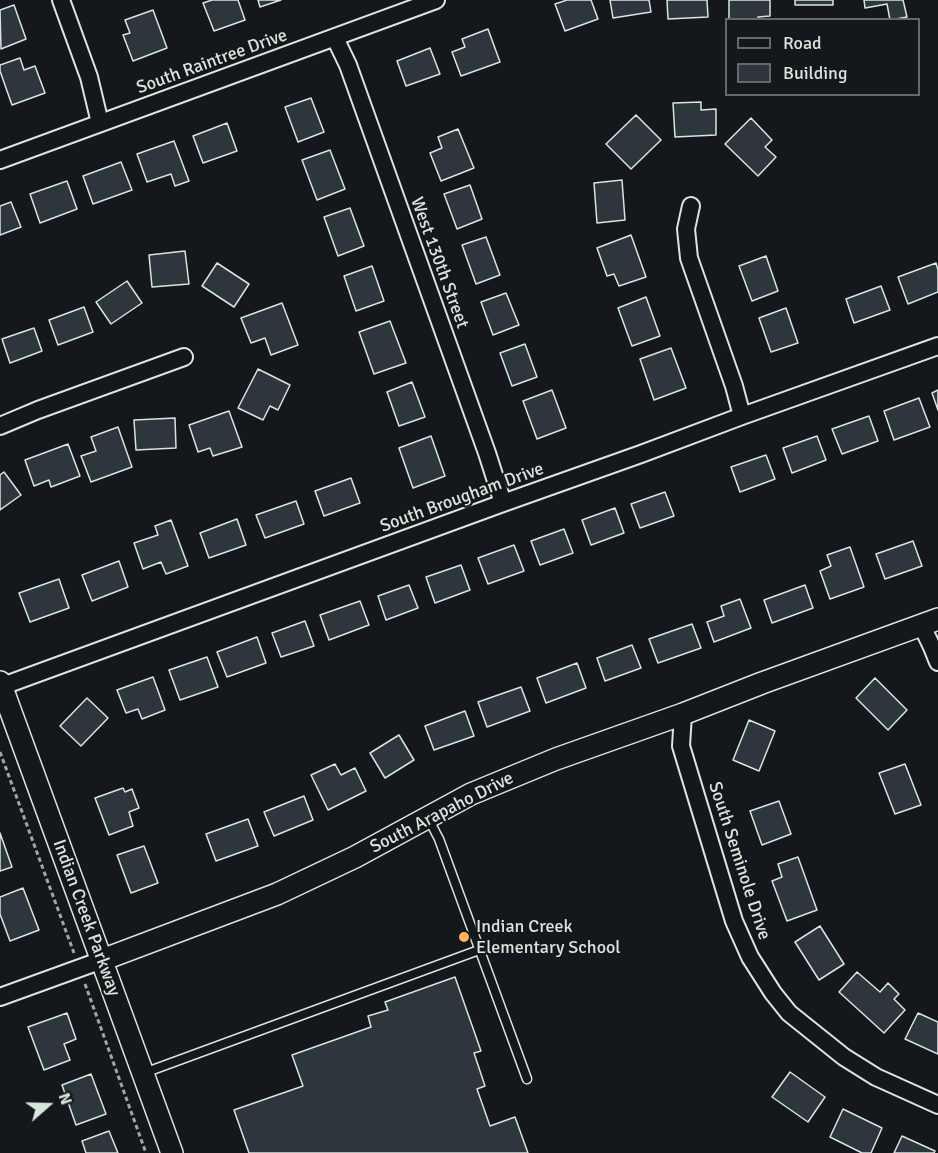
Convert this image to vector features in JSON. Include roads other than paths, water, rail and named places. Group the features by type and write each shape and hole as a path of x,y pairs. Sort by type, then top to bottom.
{"street":[{"path":"61,0 88,77 100,123"},
{"name":"South Raintree Drive","path":"0,160 436,0"},
{"name":"West 130th Street","path":"335,38 352,76 503,503"},
{"path":"691,207 686,229 689,258 734,386 742,416"},
{"name":"South Brougham Drive","path":"0,685 938,346"},
{"path":"0,426 184,357"},
{"name":"South Arapaho Drive","path":"0,997 277,894 355,858 471,794 556,759 930,622 932,647 938,662"},
{"name":"Indian Creek Parkway","path":"0,685 172,1153"},
{"name":"South Seminole Drive","path":"683,714 681,746 734,921 750,957 773,993 789,1013 844,1057 876,1077 938,1105"}],"lane":[{"path":"427,818 439,839 527,1079"},
{"path":"143,1074 479,950"}],"place":[{"name":"Indian Creek Elementary School","path":"464,937"}]}
